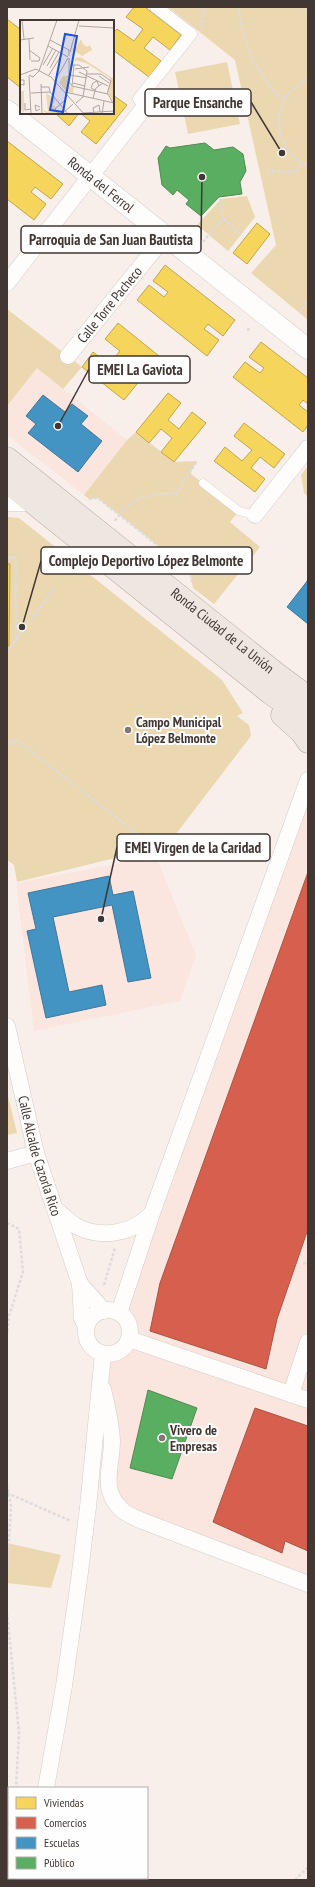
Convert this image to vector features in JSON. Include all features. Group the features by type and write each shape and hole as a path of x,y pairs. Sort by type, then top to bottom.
{"main road":[{"name":"Ronda Ciudad de La Unión","path":"7,458 277,674 308,697"},
{"name":"Ronda Ciudad de La Unión","path":"7,482 239,668 308,720"},
{"path":"239,668 287,720 302,733 308,742"}],"street":[{"path":"7,283 146,105 139,99 191,34 156,7"},
{"name":"Ronda del Ferrol","path":"7,110 308,349"},
{"name":"Calle Torre Pacheco","path":"68,356 166,235"},
{"path":"255,515 308,448"},
{"path":"7,501 30,501"},
{"path":"112,1312 152,1213 308,780"},
{"name":"Calle Alcalde Cazorla Rico","path":"7,1026 36,1153 80,1284"},
{"path":"7,1161 36,1153"},
{"path":"56,1210 77,1226 95,1232 107,1233 120,1232 136,1227 152,1213"},
{"path":"80,1284 129,1327 129,1340 122,1349 115,1353 103,1354 92,1348 88,1342 86,1327 82,1318 80,1284"},
{"path":"86,1327 90,1319 96,1314 112,1312"},
{"path":"129,1340 308,1400"},
{"path":"291,1394 308,1342"},
{"path":"46,1787 64,1686 86,1528 103,1354"},
{"path":"100,1378 110,1418 112,1442 108,1479 111,1495 121,1509 140,1520 308,1584"}],"lane":[{"path":"203,483 239,511 255,515"}],"path":[{"path":"238,7 241,23 253,61 276,95 286,98"},
{"path":"307,7 308,14"},
{"path":"308,80 297,86 286,98 280,113 279,129 285,145 295,158 308,166"},
{"path":"267,171 296,172 303,162"},
{"path":"220,199 223,218 241,235"},
{"path":"204,242 223,218"},
{"path":"300,313 308,299"},
{"path":"248,331 249,327"},
{"path":"110,527 124,509 137,499 149,495 177,493 197,462"},
{"path":"7,557 16,558 16,641"},
{"path":"7,652 55,588"},
{"path":"7,744 16,740 148,842"},
{"path":"7,1223 19,1229 23,1272 9,1316 7,1334"},
{"path":"104,1286 116,1245"},
{"path":"303,1263 308,1264"},
{"path":"7,1484 11,1506 7,1576"},
{"path":"8,1494 86,1528"},
{"path":"7,1612 19,1733 16,1787"},
{"path":"295,1880 308,1867"}],"shaded area":[{"path":"168,7 308,7 308,320 251,273 276,245 235,60"},
{"path":"227,62 240,124 188,134 175,72"},
{"path":"247,196 255,217 228,251 197,225 221,199"},
{"path":"7,309 82,367 63,389 37,368 7,406"},
{"path":"37,368 127,440 84,495 7,435 7,406"},
{"path":"136,432 174,462 197,461 190,473 239,511 230,522 260,547 214,604 193,588 190,571 98,498 89,499 84,495 127,440"},
{"path":"308,466 308,497 304,493 301,475"},
{"name":"Campo Municipal López Belmonte","path":"7,517 19,518 222,680 243,713 237,716 249,725 251,736 159,856 144,851 17,882 14,865 7,860"},
{"path":"308,778 308,1584 140,1520 111,1495 103,1355 115,1353 122,1349 129,1334 129,1327 123,1316"},
{"path":"156,856 196,955 180,1001 34,1031 16,883"},
{"path":"7,1092 17,1133 7,1135"},
{"path":"7,1543 61,1555 51,1588 7,1583"}],"building: Viviendas":[{"path":"134,7 145,7 181,35 170,50 153,37 144,48 161,61 149,77 114,51 114,32 117,29 134,41 143,29 126,17"},
{"path":"7,19 20,29 20,87 7,77"},
{"path":"114,96 127,105 96,144 81,132 90,121 81,114 114,114"},
{"path":"56,114 78,114 69,126"},
{"path":"7,141 63,184 51,199 35,187 31,192 46,204 34,220 7,199"},
{"path":"257,223 270,234 247,264 233,253"},
{"path":"165,265 235,320 223,336 208,324 204,329 219,340 207,356 137,300 149,285 164,297 168,292 153,281"},
{"path":"118,323 159,356 145,374 127,360 120,370 137,384 124,400 82,367 93,352 109,364 120,351 105,339"},
{"path":"261,342 308,378 308,404 303,400 299,405 308,412 308,425 303,432 233,377 245,362 260,373 264,368 249,357"},
{"path":"168,393 181,403 168,420 179,429 192,412 206,423 174,462 161,452 172,438 161,429 149,443 136,432"},
{"path":"244,423 285,454 274,468 260,457 251,468 265,479 255,492 214,461 225,447 242,461 252,450 234,436"},
{"path":"7,564 10,564 9,646 7,646"}],"building: Comercios":[{"path":"308,872 308,1229 277,1319 266,1369 150,1331 160,1283"},
{"path":"255,1408 308,1426 308,1551 285,1541 282,1553 213,1522"}],"building: Escuelas":[{"path":"43,395 65,412 72,404 88,416 81,424 102,441 78,472 28,433 36,424 26,416"},
{"path":"308,580 308,624 287,607"},
{"path":"109,876 113,895 133,891 151,978 128,982 112,905 53,917 69,992 102,985 106,1005 46,1018 27,931 36,929 28,893"}],"building: Público":[{"path":"205,143 214,150 233,147 243,154 246,171 240,182 242,194 219,197 201,216 186,204 189,200 177,190 173,195 162,185 158,158 166,146 170,148"},
{"name":"Vivero de Empresas","path":"148,1390 197,1408 172,1479 130,1468"}],"place":[{"name":"Parque Ensanche","path":"282,153"},
{"name":"Parroquia de San Juan Bautista","path":"202,177"},
{"name":"EMEI La Gaviota","path":"58,426"},
{"name":"Complejo Deportivo López Belmonte","path":"22,627"},
{"name":"Campo Municipal López Belmonte","path":"128,730"},
{"name":"EMEI Virgen de la Caridad","path":"101,919"},
{"name":"Vivero de Empresas","path":"162,1438"}]}
